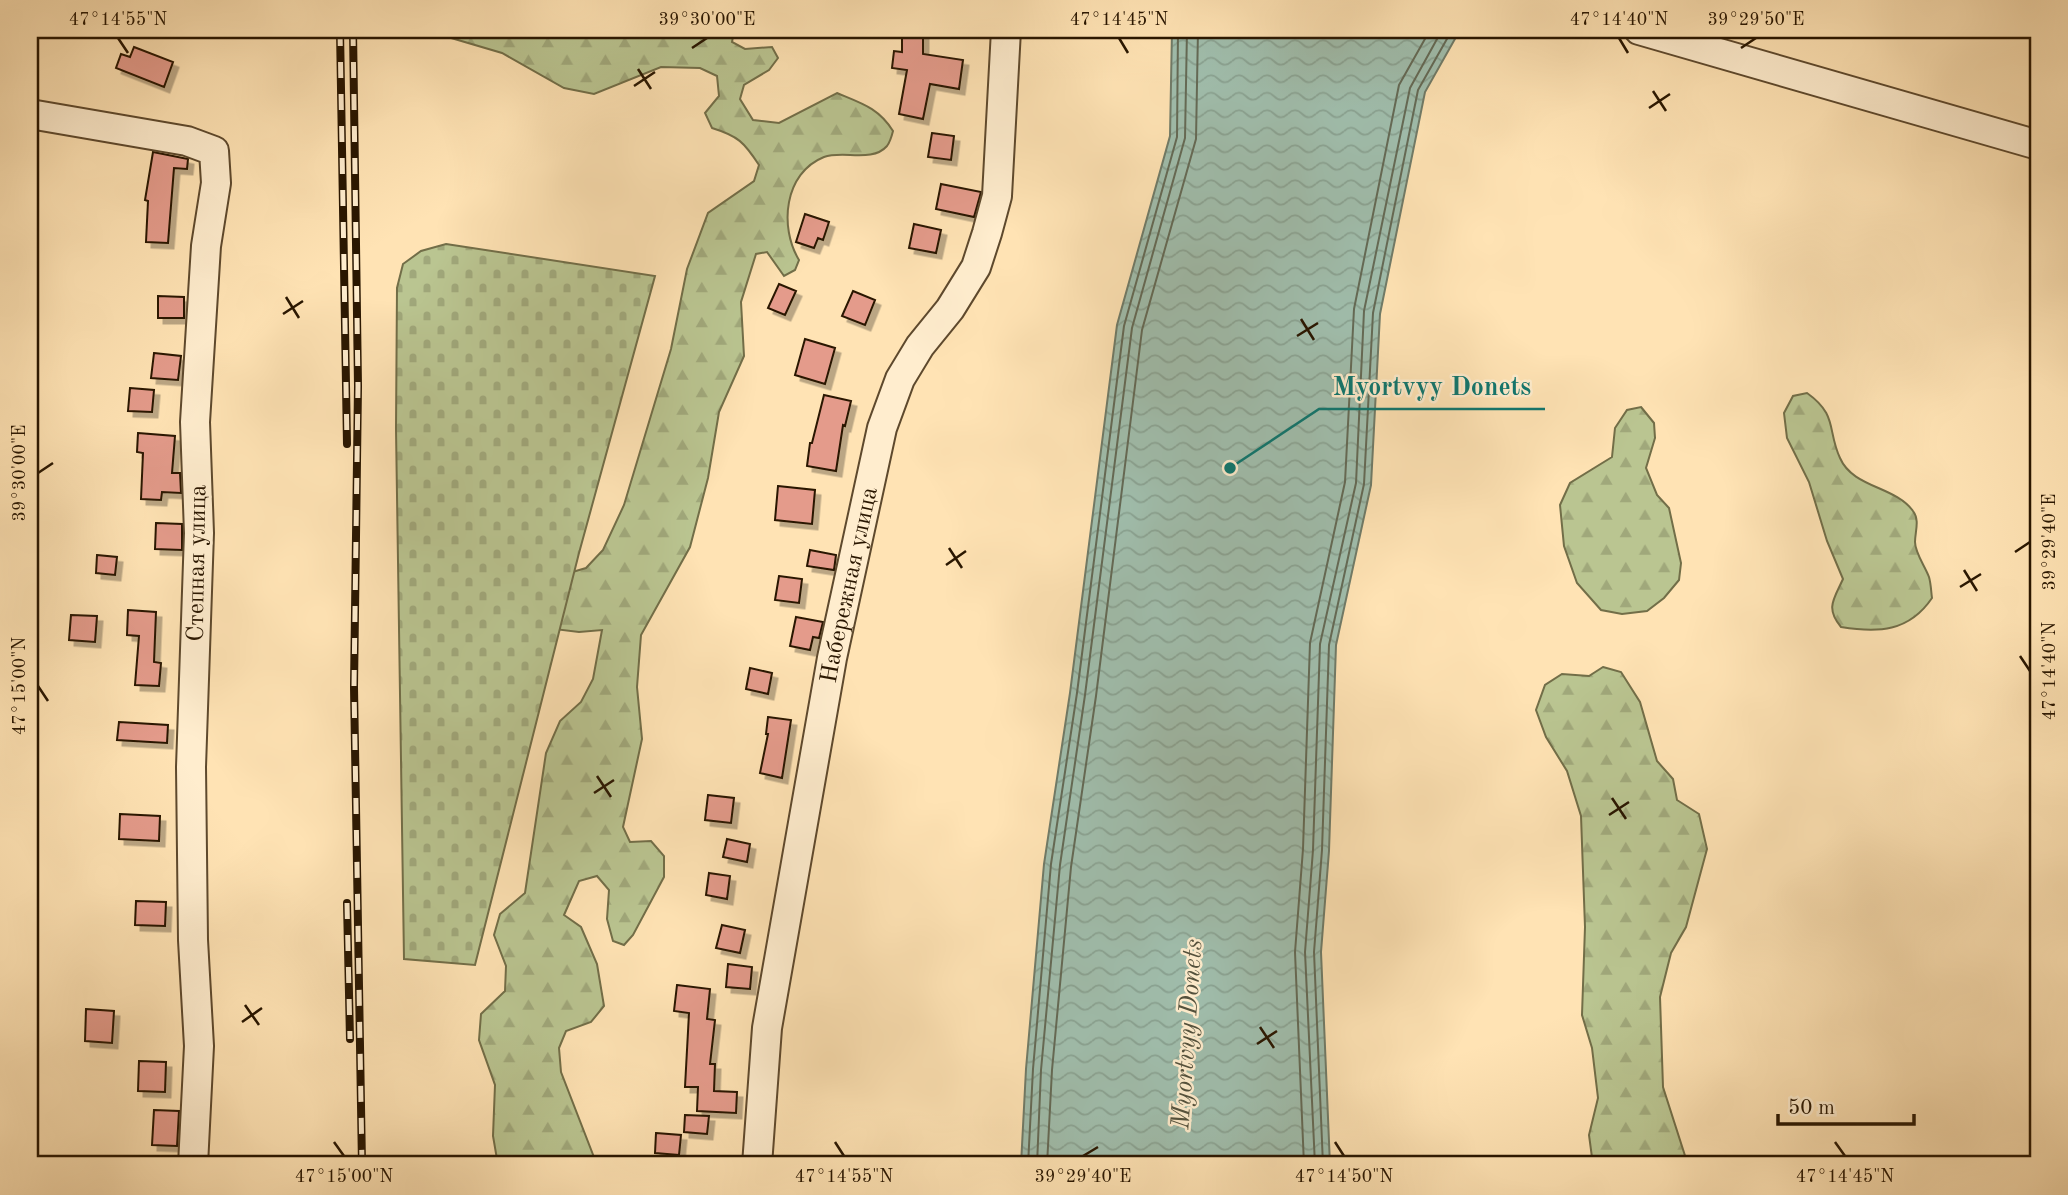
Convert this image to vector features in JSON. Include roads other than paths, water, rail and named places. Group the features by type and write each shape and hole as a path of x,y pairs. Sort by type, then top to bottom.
{"street":[{"name":"Набережная улица","path":"757,1165 767,1028 832,658 879,442 900,379 976,267 987,233 997,196 1006,30"},
{"path":"1639,30 2038,145"},
{"name":"Степная улица","path":"30,114 187,141 214,150 215,183 206,246 195,422 199,533 191,767 193,940 199,1046 193,1165"}],"water":[{"path":"1172,30 1460,30 1425,92 1380,314 1371,485 1336,645 1329,851 1321,952 1330,1165 1021,1165 1026,1069 1044,864 1070,693 1117,325 1170,136"}],"railway":[{"path":"340,30 347,444"},
{"path":"353,30 358,386 354,687 362,1165"},
{"path":"347,903 350,1039"}],"place":[{"name":"Myortvyy Donets","path":"1230,468"}]}
